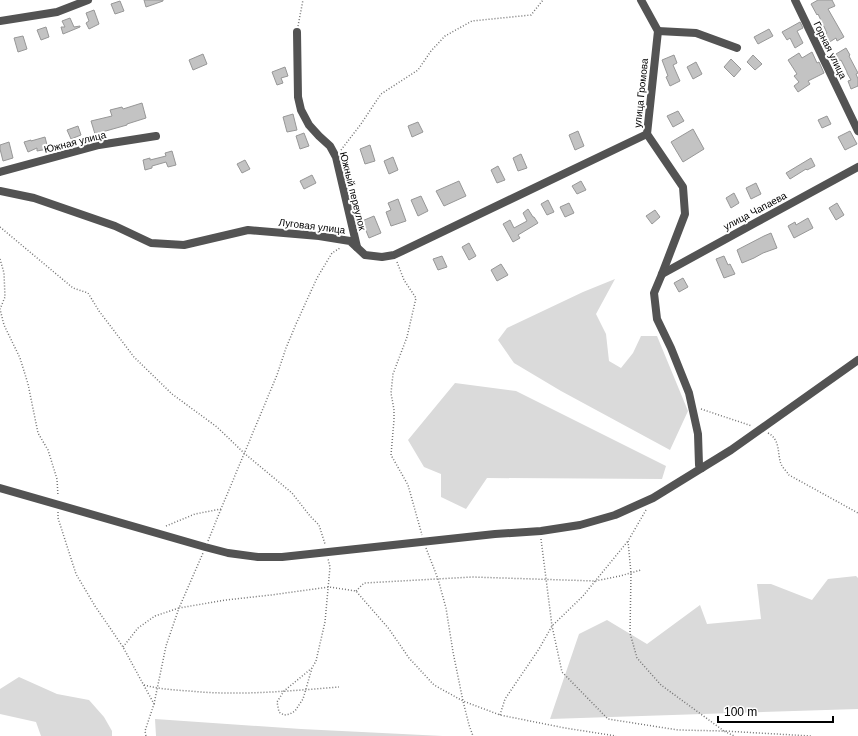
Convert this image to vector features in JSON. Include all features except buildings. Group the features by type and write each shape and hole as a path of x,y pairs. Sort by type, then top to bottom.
{"street":[{"path":"0,21 57,12 88,0"},
{"path":"641,0 658,31 696,33 737,48"},
{"name":"Горная улица","path":"795,0 858,131"},
{"name":"улица Громова","path":"658,31 647,134 683,187 685,214 654,293 657,319 671,348 688,393 698,434 699,465 702,468"},
{"name":"Южный переулок","path":"297,32 298,97 301,110 309,125 330,146 336,157 357,247"},
{"name":"Луговая улица","path":"0,191 34,198 115,226 151,243 184,245 248,230 319,236 350,241 365,255 382,257 394,255 647,134"},
{"name":"Южная улица","path":"0,172 99,145 156,136"},
{"name":"улица Чапаева","path":"662,274 858,168"},
{"path":"0,488 205,547 228,553 258,557 282,557 495,534 540,531 580,524 615,515 653,498 731,450 858,360"}],"path":[{"path":"297,32 303,0"},
{"path":"336,157 381,94 418,70 431,51 445,36 472,21 531,15 543,0"},
{"path":"0,228 73,288 88,293 99,311 134,357 172,394 217,427 244,453 292,493 319,525 330,567 325,622 316,661 312,668 303,699 295,711 290,714 284,715 279,712 276,702 284,691 312,668"},
{"path":"154,704 166,646 179,608 277,376 296,324 317,278 332,253 350,241"},
{"path":"394,255 404,280 416,298 406,337 393,374 391,393 394,420 391,455 408,485 424,542 438,579 446,608 463,700 473,736"},
{"path":"691,405 772,435 778,445 781,464 789,475 858,513"},
{"path":"166,526 195,514 221,509"},
{"path":"500,715 504,699 539,649 552,626 582,596 628,541 646,510"},
{"path":"540,531 552,626 562,672 608,719 678,730 811,736"},
{"path":"628,541 631,572 630,633 636,658 661,684 724,731 734,736"},
{"path":"356,591 364,583 472,577 595,581 641,570"},
{"path":"123,647 138,628 155,616 179,608 226,600 329,587 356,591 389,629 409,658 434,685 463,700 500,715 565,728 616,736"},
{"path":"144,685 157,688 203,692 262,693 339,688"}],"shaded area":[{"path":"615,279 596,314 606,334 609,361 621,368 633,353 641,336 657,336 688,411 670,450 561,391 514,363 498,340 507,328 583,292"},
{"path":"455,383 516,391 666,466 662,479 487,478 466,509 441,497 441,474 424,467 408,440"},
{"path":"856,576 858,578 858,709 550,719 579,634 607,620 647,644 700,605 707,624 761,619 757,584 771,584 812,600 828,579"},
{"path":"19,677 57,694 89,700 104,717 112,731 112,736 41,736 36,722 0,714 0,689"},
{"path":"155,719 301,729 443,736 156,736"}]}
